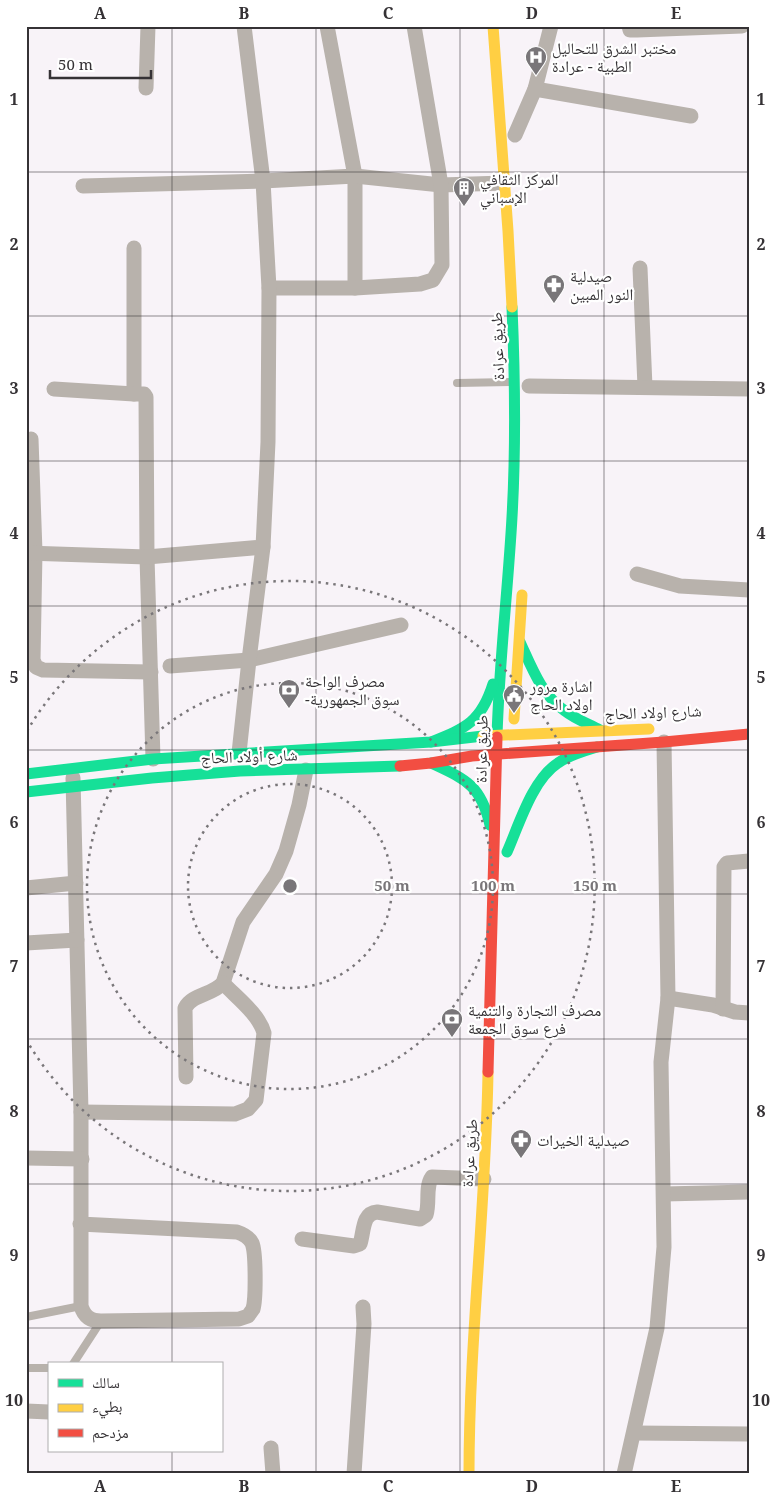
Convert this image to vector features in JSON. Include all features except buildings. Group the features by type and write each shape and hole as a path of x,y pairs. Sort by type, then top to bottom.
{"main road":[{"name":"طريق عرادة","path":"468,1474 470,1398 489,1092 493,852 501,653 525,385 508,232 493,26"},
{"path":"513,105 515,140"},
{"name":"طريق عرادة","path":"512,758 522,585"},
{"path":"519,640 540,685 553,701 566,712 600,730"},
{"path":"431,742 467,726 478,718 492,690 501,653"},
{"name":"شارع اولاد الحاج","path":"470,737 600,730 661,736"},
{"path":"661,736 749,734"},
{"name":"شارع أولاد الحاج","path":"26,792 152,778 240,771 306,770 431,763 497,754 512,758 661,736"},
{"name":"شارع أولاد الحاج","path":"26,774 153,759 431,742 470,737"},
{"path":"508,822 507,856 528,803 542,778 552,766 596,746"},
{"path":"431,763 463,778 476,789 485,804 489,818 493,852"}],"street":[{"path":"146,88 148,26"},
{"path":"239,753 263,548 268,442 269,288 263,181 244,26"},
{"path":"328,26 355,176 355,288"},
{"path":"269,288 355,288 420,284 433,280 442,265 440,186 414,26"},
{"path":"515,140 535,89 551,26"},
{"path":"629,26 630,30 742,26"},
{"path":"535,89 691,116"},
{"path":"83,186 263,181 355,176 440,186 504,183"},
{"path":"134,248 134,394"},
{"path":"640,268 645,387"},
{"path":"525,385 749,389"},
{"path":"54,389 144,394 146,397 147,556 153,759"},
{"path":"31,439 33,660 36,667 44,670 151,672"},
{"path":"31,552 147,556 263,548"},
{"path":"637,574 680,586 749,590"},
{"path":"170,666 249,660 401,625"},
{"path":"624,1474 657,1328 664,1247 662,1062 668,998 661,736"},
{"path":"72,769 78,940 82,1158 80,1224 81,1306 86,1316 101,1322 244,1318 251,1313 254,1305 254,1250 250,1240 242,1233 80,1224"},
{"path":"186,1077 186,1005 192,1000 216,990 223,983 243,922 281,864 299,805 306,770"},
{"path":"723,1009 724,868 727,863 749,861"},
{"path":"26,888 76,883"},
{"path":"26,943 78,940"},
{"path":"81,1112 235,1114 248,1109 256,1100 264,1033 256,1016 223,983"},
{"path":"668,998 735,1012 749,1013"},
{"path":"26,1158 82,1158"},
{"path":"302,1240 354,1246 360,1244 365,1220 372,1212 420,1219 426,1215 429,1182 432,1177 484,1179"},
{"path":"664,1194 749,1192"},
{"path":"354,1474 364,1324 363,1307"},
{"path":"26,1411 48,1412"},
{"path":"634,1433 749,1434"},
{"path":"271,1448 273,1474"}],"lane":[{"path":"457,383 525,385"},
{"path":"26,1317 81,1306"},
{"path":"74,1362 101,1322"},
{"path":"26,1368 48,1368"}],"traffic: fast":[{"path":"497,737 514,464 515,412 512,307"},
{"path":"520,642 533,671 550,697 569,714 600,730"},
{"path":"431,742 463,728 471,722 483,707 493,684"},
{"path":"26,774 153,759 431,742 483,736"},
{"path":"507,852 527,804 541,780 558,763 597,747"},
{"path":"431,763 470,785 482,801 490,825"},
{"path":"26,792 152,778 240,771 400,766"}],"traffic: slow":[{"path":"493,26 512,307"},
{"path":"514,719 522,595"},
{"path":"483,736 649,729"},
{"path":"469,1474 472,1374 487,1122 488,1072"}],"traffic: jam":[{"path":"400,766 472,756 749,734"},
{"path":"488,1072 497,737"}],"place":[{"name":"مختبر الشرق للتحاليل الطبية - عرادة","path":"536,76"},
{"name":"المركز الثقافي الإسباني","path":"464,207"},
{"name":"صيدلية النور المبين","path":"554,304"},
{"name":"مصرف الواحة -سوق الجمهورية","path":"289,709"},
{"name":"اشارة مرور اولاد الحاج","path":"514,714"},
{"name":"مصرف التجارة والتنمية فرع سوق الجمعة","path":"452,1038"},
{"name":"صيدلية الخيرات","path":"521,1159"}]}
